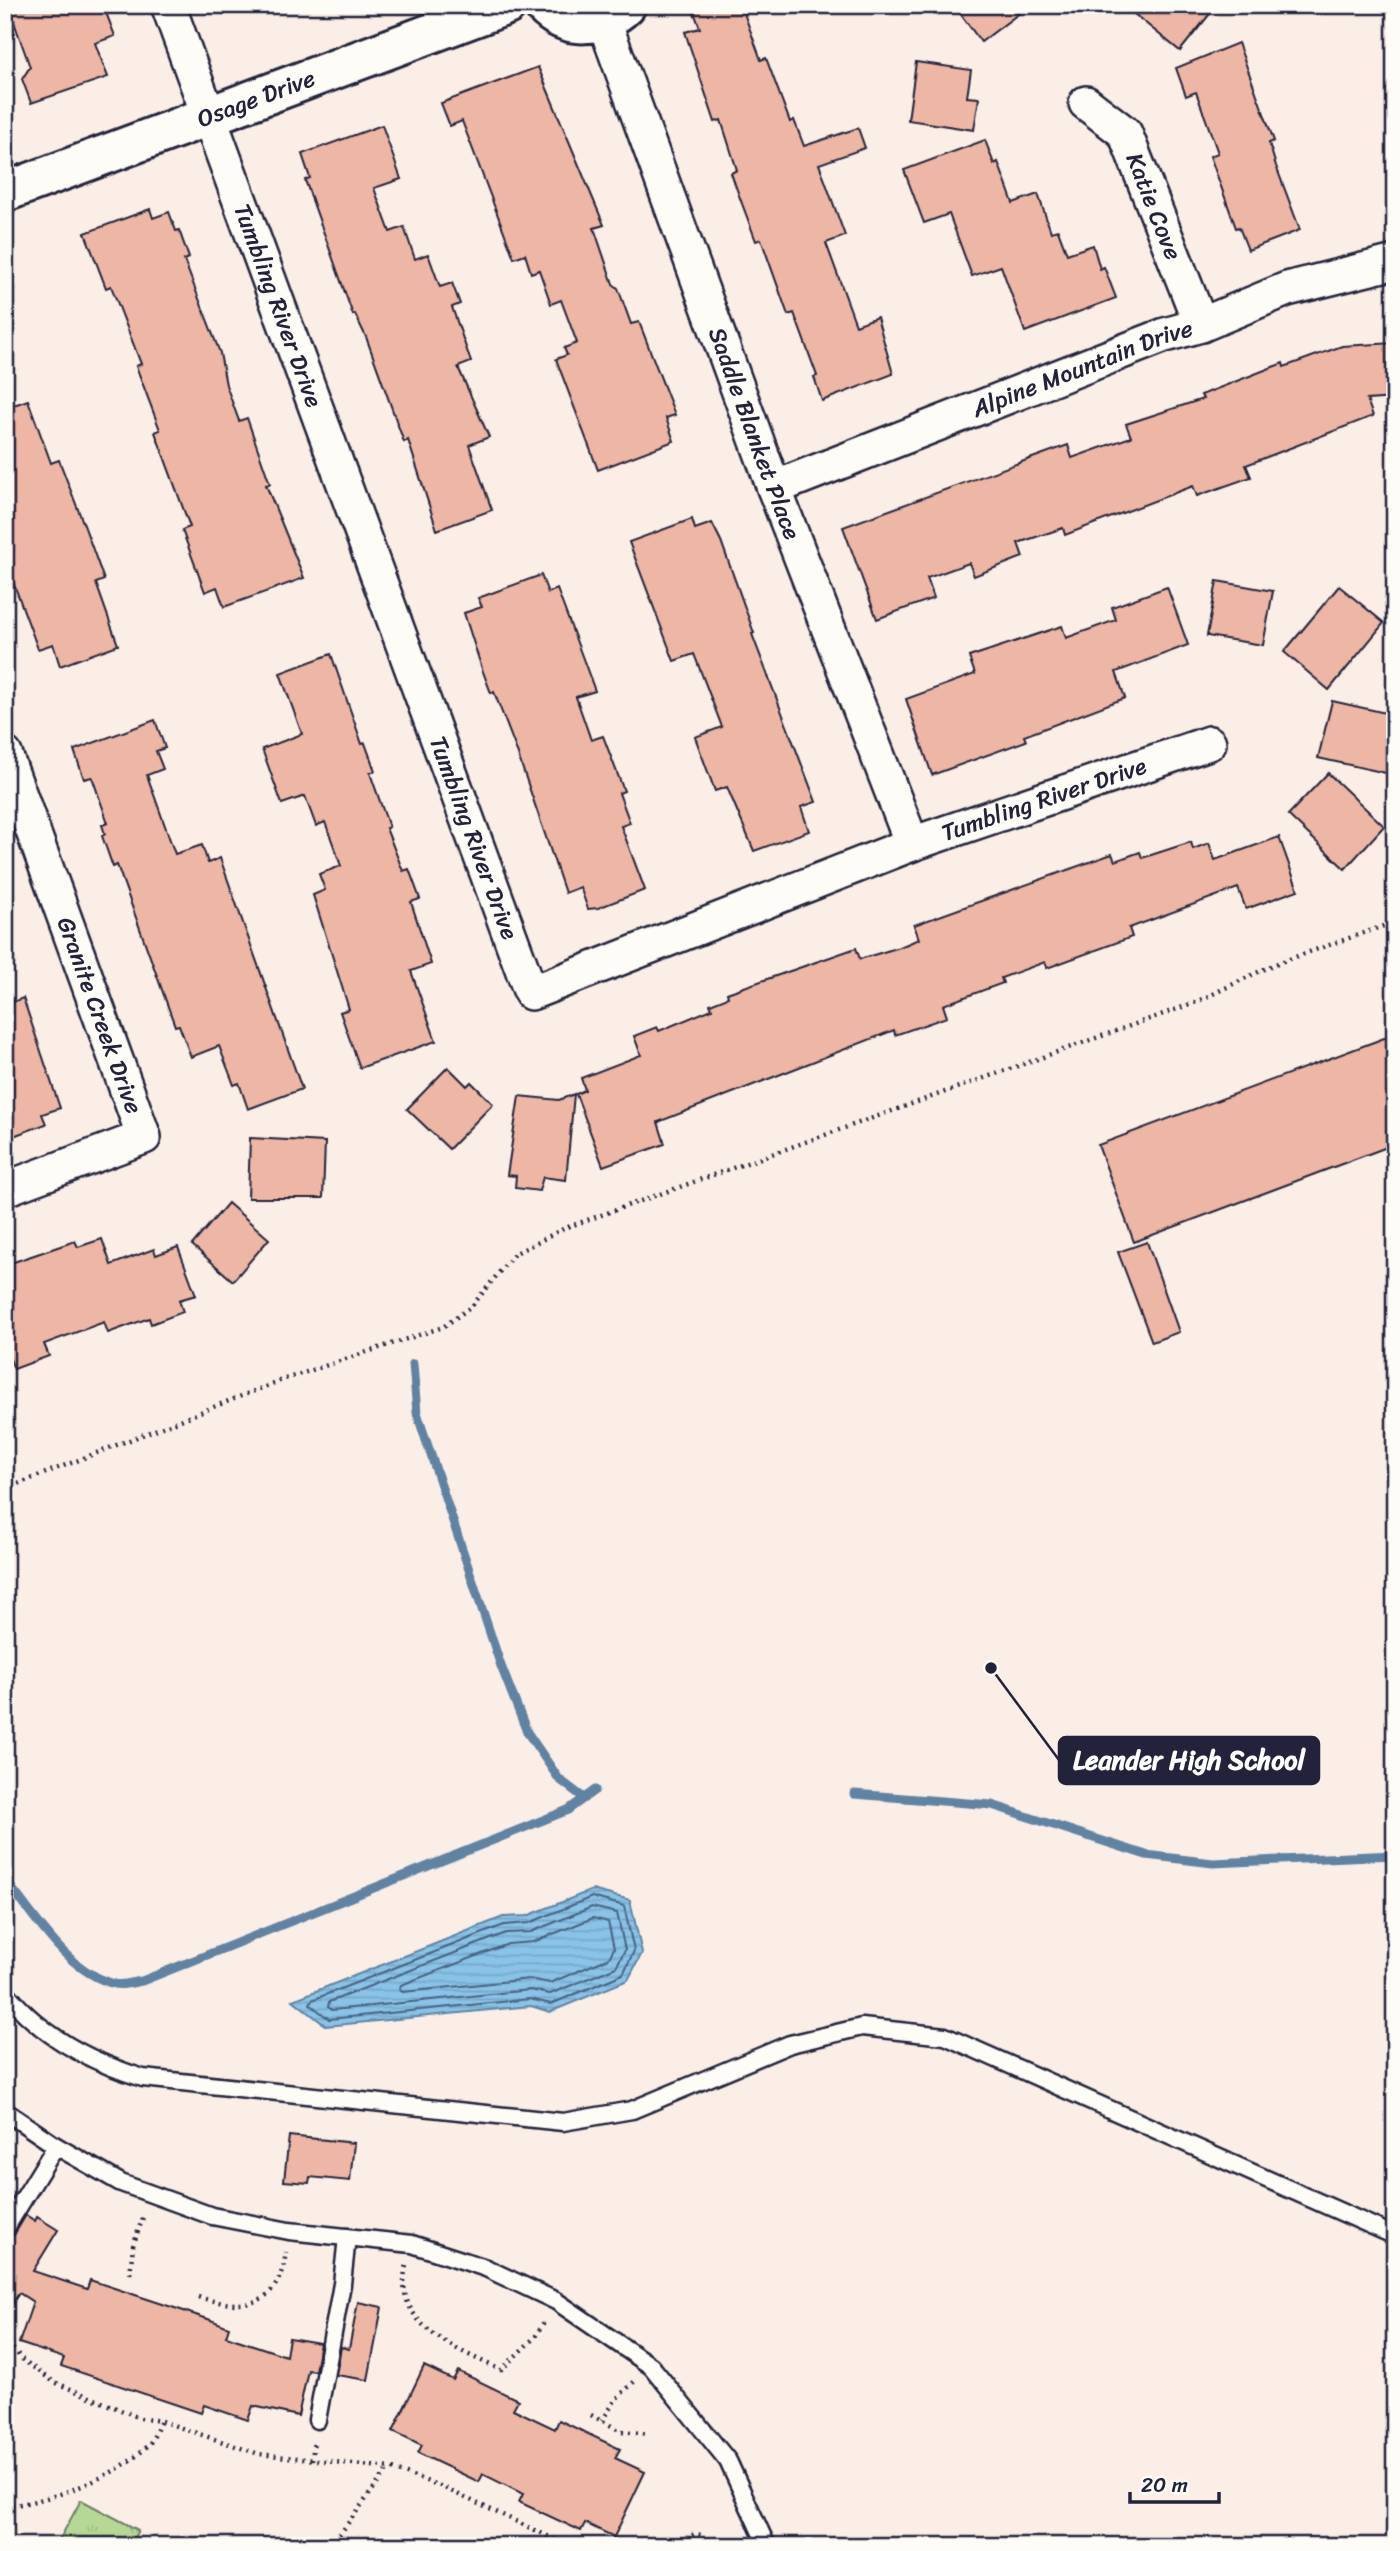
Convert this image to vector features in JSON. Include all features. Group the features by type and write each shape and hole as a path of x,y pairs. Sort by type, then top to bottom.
{"street":[{"name":"Tumbling River Drive","path":"168,5 531,993 912,844 1209,743"},
{"name":"Osage Drive","path":"5,192 506,5"},
{"path":"543,5 557,18 572,23 615,13"},
{"name":"Saddle Blanket Place","path":"615,13 774,488 912,844"},
{"name":"Katie Cove","path":"1086,103 1125,133 1201,325"},
{"name":"Alpine Mountain Drive","path":"774,488 1165,335 1201,325 1287,289 1395,262"},
{"name":"Granite Creek Drive","path":"5,754 144,1137 5,1189"}],"lane":[{"path":"5,1991 64,2044 113,2069 143,2078 563,2122 632,2110 790,2044 862,2027 945,2036 1395,2236"},
{"path":"5,2111 56,2146 121,2183 212,2216 289,2231 412,2244 486,2268 556,2301 651,2366 728,2461 767,2546"},
{"path":"5,2229 56,2146"},
{"path":"317,2420 342,2284 347,2238"}],"path":[{"path":"5,1489 282,1380 443,1327 472,1306 514,1254 565,1228 1195,1003 1275,964 1395,922"},
{"path":"130,2274 132,2246 151,2194"},
{"path":"198,2297 237,2305 268,2295 281,2283 289,2231"},
{"path":"412,2244 402,2284 410,2308 422,2324 449,2346 500,2370 535,2337 556,2301"},
{"path":"5,2330 6,2340 23,2360 54,2382 140,2418 161,2421 259,2454 390,2468 440,2486 569,2546"},
{"path":"602,2421 616,2399 651,2366"},
{"path":"591,2415 621,2431 649,2434"},
{"path":"5,2506 54,2497 103,2475 149,2445 161,2421"},
{"path":"331,2546 390,2468"},
{"path":"666,2546 695,2534 702,2535 706,2546"}],"green space":[{"path":"81,2500 138,2530 130,2546 56,2546"}],"water":[{"path":"592,1890 630,1900 642,1953 628,1980 550,2012 531,2006 326,2026 293,2000 503,1917 527,1916"}],"building":[{"path":"8,5 103,5 115,36 95,43 108,77 31,103 22,79 30,67"},
{"path":"711,5 741,5 761,60 766,58 790,122 794,120 804,146 858,128 865,148 819,164 845,236 826,243 856,325 877,317 893,374 822,401 814,377 817,376 794,313 788,315 761,239 756,241 741,201 731,173 737,170 721,120 715,122 685,32 700,28 694,12"},
{"path":"954,5 1030,5 981,42"},
{"path":"1123,5 1217,5 1180,51"},
{"path":"1238,43 1274,141 1269,143 1300,230 1248,250 1239,227 1236,228 1210,156 1218,153 1196,92 1186,96 1176,68"},
{"path":"916,62 971,70 967,97 979,98 974,130 908,120"},
{"path":"538,67 604,225 594,228 613,284 618,288 631,324 639,322 675,415 666,418 674,441 598,470 556,359 567,355 564,348 577,343 561,300 551,304 539,270 531,273 525,254 514,258 462,121 450,126 441,103"},
{"path":"382,125 401,179 374,188 390,232 404,227 415,259 428,254 440,287 452,283 460,304 452,307 471,362 458,367 489,437 469,445 492,510 437,530 408,440 404,442 366,337 355,314 353,315 305,180 310,178 302,154"},
{"path":"985,140 994,164 998,162 1013,203 1038,194 1051,232 1058,230 1067,254 1093,245 1100,269 1104,267 1116,298 1025,332 1001,266 972,276 949,214 924,223 904,170"},
{"path":"150,209 153,218 169,212 176,231 179,230 189,258 184,260 220,353 226,385 239,421 247,418 270,484 266,485 304,578 224,607 217,587 205,592 182,530 190,527 155,432 160,430 136,366 141,364 111,286 106,288 85,233"},
{"path":"1395,343 1395,398 1367,400 1373,416 1246,465 1251,477 1197,496 1193,486 1065,535 1063,528 1018,543 1023,557 974,576 969,563 927,578 934,598 877,619 843,527 1068,445 1072,458 1131,437 1126,424 1203,399 1201,395 1283,363 1284,367 1342,346"},
{"path":"28,400 51,463 59,460 84,525 104,580 96,583 118,645 60,666 53,644 38,649 5,560 5,408"},
{"path":"692,519 695,529 712,523 721,541 754,633 752,634 816,802 801,807 809,831 754,851 727,787 715,791 695,737 722,727 694,654 674,661 629,542"},
{"path":"541,575 548,593 557,589 595,691 576,697 591,740 603,736 624,791 619,793 630,823 621,826 645,890 598,908 588,909 580,887 565,893 516,749 494,692 491,693 464,613 482,607 478,598"},
{"path":"1217,581 1273,591 1263,645 1207,636"},
{"path":"1339,586 1384,623 1329,690 1284,652"},
{"path":"1167,587 1188,645 1116,672 1125,698 1024,736 1026,741 932,775 906,699 975,674 969,657 1062,626 1066,638 1116,620 1112,607"},
{"path":"331,654 362,744 365,743 375,771 370,773 389,827 386,828 403,871 409,869 420,899 411,902 431,964 411,971 436,1041 360,1068 340,1012 349,1009 313,895 325,890 319,874 341,866 325,822 316,826 305,796 282,804 262,749 302,734 280,673"},
{"path":"1332,701 1395,715 1395,775 1318,758"},
{"path":"155,720 165,748 156,751 163,769 147,775 175,854 202,845 208,863 220,858 302,1089 248,1109 239,1083 234,1085 219,1046 191,1057 179,1025 175,1026 117,865 113,867 102,836 105,834 102,825 108,823 92,777 84,779 74,750"},
{"path":"1328,773 1384,826 1345,869 1288,815"},
{"path":"1279,837 1298,890 1246,909 1238,888 1129,928 1132,937 1047,968 1045,962 1001,978 1003,983 943,1005 947,1017 895,1035 894,1030 658,1122 665,1144 603,1166 576,1094 585,1090 581,1078 641,1055 634,1036 657,1027 659,1031 712,1009 710,1004 728,997 727,993 856,948 860,959 900,947 919,939 914,925 1112,854 1115,861 1140,852 1142,858 1191,842 1193,849 1209,843 1215,860"},
{"path":"23,998 60,1108 42,1114 46,1124 5,1139 5,1005"},
{"path":"1395,1034 1395,1144 1134,1242 1098,1145"},
{"path":"448,1067 467,1086 471,1082 493,1104 449,1149 407,1109"},
{"path":"574,1094 566,1180 543,1177 539,1191 515,1188 516,1176 507,1175 519,1096 559,1100"},
{"path":"250,1138 325,1142 323,1198 248,1198"},
{"path":"228,1203 269,1239 233,1281 192,1245"},
{"path":"102,1239 111,1265 154,1249 156,1255 178,1247 196,1295 179,1300 183,1312 151,1324 149,1318 108,1333 104,1322 44,1344 49,1356 14,1369 5,1346 5,1265 75,1241 78,1247"},
{"path":"1147,1242 1179,1332 1152,1342 1118,1252"},
{"path":"289,2136 354,2143 350,2181 310,2177 309,2183 284,2181"},
{"path":"26,2215 35,2221 37,2217 58,2230 33,2271 87,2289 90,2280 208,2319 229,2327 226,2336 286,2356 289,2338 320,2343 315,2371 308,2370 298,2416 253,2406 248,2420 204,2405 201,2413 61,2366 64,2358 19,2343 33,2302 19,2293 5,2315 5,2239 14,2235"},
{"path":"358,2302 382,2307 368,2380 336,2375 341,2347 349,2349"},
{"path":"424,2366 453,2380 458,2371 518,2400 513,2409 555,2429 559,2420 620,2449 615,2458 645,2472 614,2537 585,2523 581,2531 519,2502 523,2494 483,2474 479,2482 418,2453 422,2445 393,2431"}],"waterway":[{"path":"413,1364 417,1413 501,1666 527,1732 559,1779 584,1798"},
{"path":"5,1880 53,1941 81,1968 97,1978 125,1984 142,1981 568,1810 595,1790"},
{"path":"854,1794 992,1805 1146,1855 1213,1863 1395,1855"}],"place":[{"name":"Leander High School","path":"991,1668"}]}
